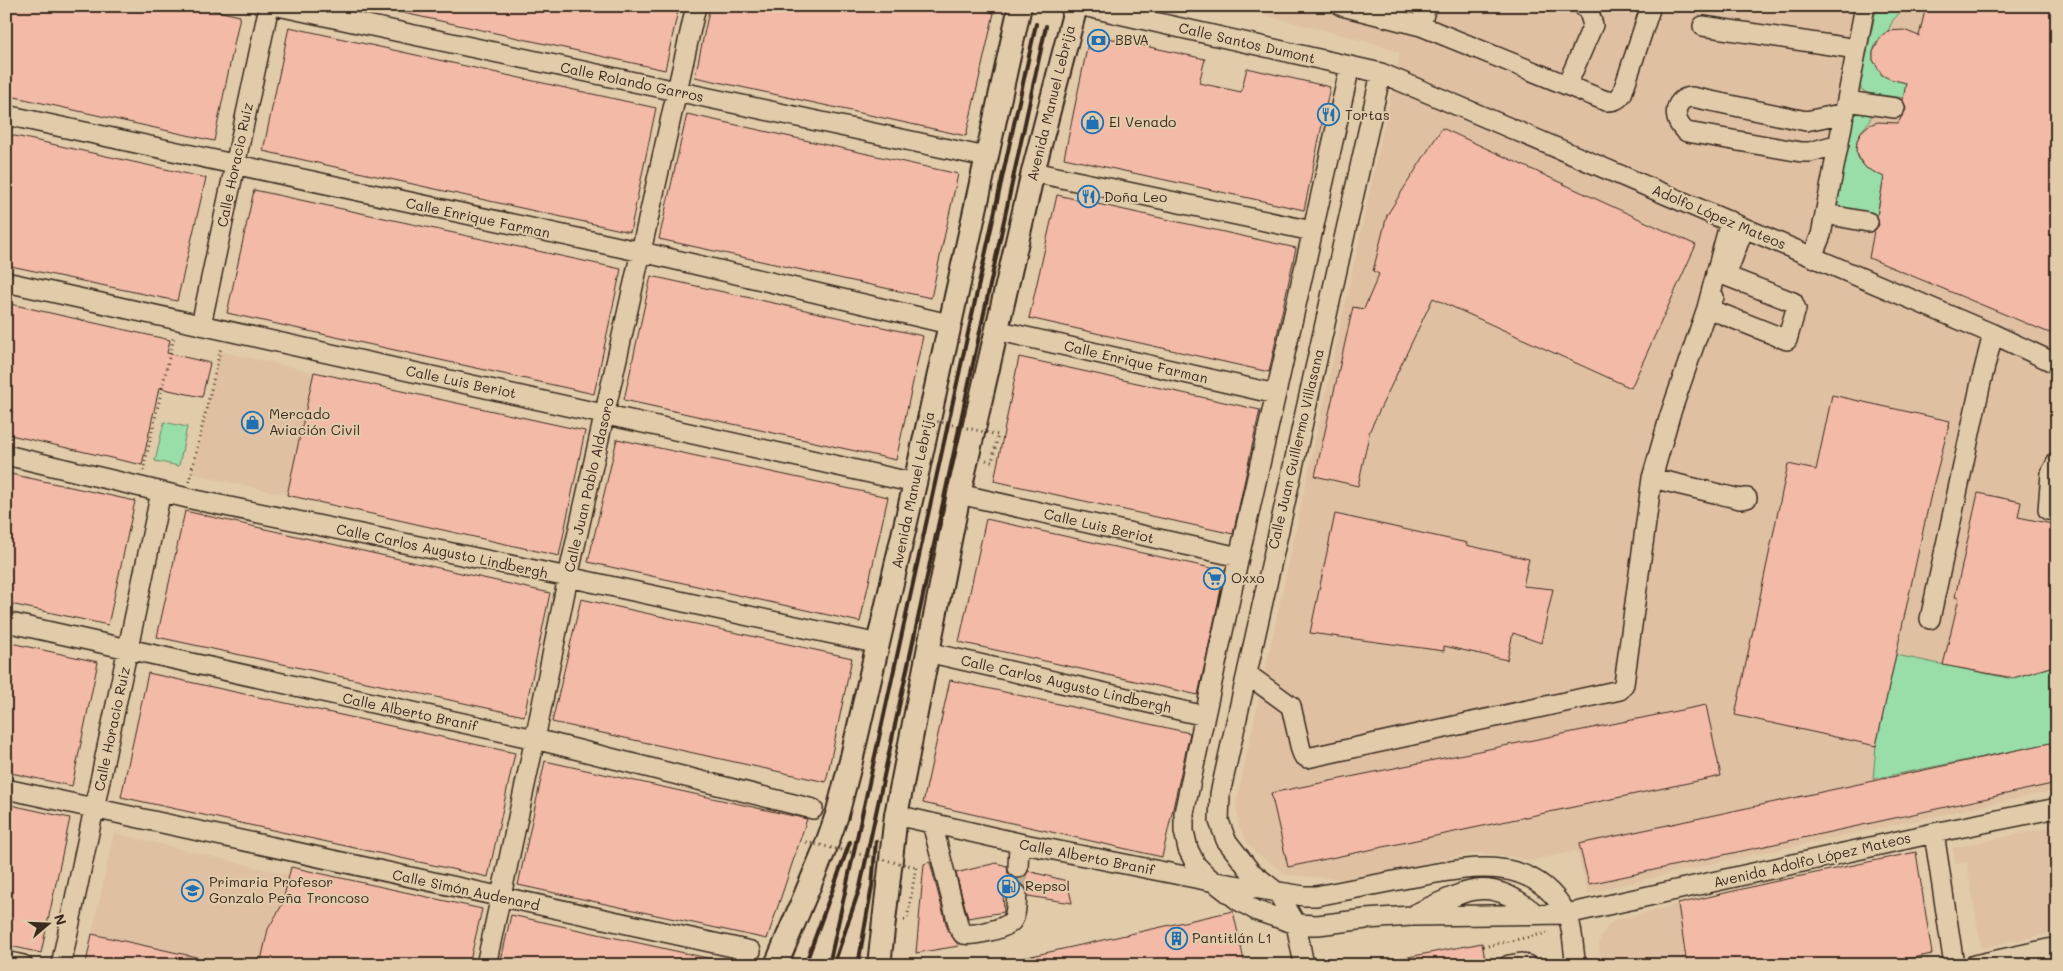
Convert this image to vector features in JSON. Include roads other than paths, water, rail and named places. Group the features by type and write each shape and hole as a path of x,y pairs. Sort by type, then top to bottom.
{"main road":[{"name":"Avenida Manuel Lebrija","path":"776,965 837,815 879,644 1020,6"},
{"name":"Avenida Manuel Lebrija","path":"878,965 896,815 959,494 1033,172 1076,6"}],"street":[{"name":"Calle Horacio Ruiz","path":"201,325 269,6"},
{"name":"Calle Rolando Garros","path":"278,6 986,157"},
{"name":"Calle Juan Pablo Aldasoro","path":"486,965 536,739 568,577 696,6"},
{"name":"Calle Santos Dumont","path":"1083,6 1381,73"},
{"path":"1342,6 1421,26 1606,101 1612,101 1620,97 1651,6"},
{"path":"1421,26 1426,6"},
{"path":"1567,85 1593,24 1589,12 1583,6"},
{"path":"1812,257 1821,235 1865,6"},
{"path":"1703,26 1857,49"},
{"path":"1215,882 1201,871 1192,857 1188,849 1184,822 1239,557 1350,66"},
{"name":"Adolfo López Mateos","path":"1381,73 1993,334 2057,364"},
{"name":"Calle Juan Guillermo Villasana","path":"1278,893 1261,881 1241,862 1226,840 1220,821 1220,794 1381,73"},
{"path":"1839,144 1810,152 1801,152 1687,132 1677,123 1675,115 1678,105 1687,97 1806,121 1846,107 1895,108"},
{"name":"Calle Enrique Farman","path":"6,116 642,252 949,324"},
{"path":"1801,152 1806,121"},
{"path":"1033,172 1312,230"},
{"path":"1825,214 1868,222"},
{"path":"1247,674 1291,706 1300,750 1307,758 1620,690 1624,684 1652,478 1670,415 1737,224"},
{"path":"1707,308 1787,340 1796,309 1793,302 1721,274"},
{"name":"Calle Luis Beriot","path":"6,282 915,483"},
{"name":"Calle Enrique Farman","path":"996,330 1276,394"},
{"path":"1930,619 1993,334"},
{"name":"Calle Carlos Augusto Lindbergh","path":"6,455 161,492 879,644"},
{"path":"2048,510 2051,473 2057,462"},
{"path":"1652,478 1740,499 1747,498"},
{"name":"Calle Horacio Ruiz","path":"61,965 161,492"},
{"name":"Calle Luis Beriot","path":"959,494 1239,557"},
{"name":"Calle Alberto Branif","path":"6,622 536,739 813,809"},
{"name":"Calle Carlos Augusto Lindbergh","path":"927,652 1205,716"},
{"name":"Calle Simón Audenard","path":"6,789 751,951"},
{"name":"Avenida Adolfo López Mateos","path":"1215,882 1239,901 1257,911 1296,924 1318,926 1366,919 1411,916 1536,914 1569,921 1934,833 2057,808"},
{"name":"Calle Alberto Branif","path":"896,815 1019,843 1278,893"},
{"path":"932,823 959,928 963,934 970,935 1007,926 1013,920 1017,894"},
{"path":"1934,833 1954,965"},
{"path":"1018,868 1019,843"},
{"path":"1278,893 1316,896 1467,868 1486,867 1521,873 1536,881 1554,895 1569,921 1576,965"},
{"path":"1411,916 1461,892 1485,888 1510,896 1536,914"},
{"path":"1278,893 1296,924 1304,965"},
{"path":"1974,965 2057,947"},
{"path":"6,961 23,965"},
{"path":"1509,965 1521,963 1527,965"}],"tunnel":[{"path":"1017,894 1018,868"}],"railway":[{"path":"829,965 1036,24"},
{"path":"836,958 860,887 1046,26"},
{"path":"858,965 872,886 876,841"},
{"path":"805,965 850,842"}],"place":[{"name":"BBVA","path":"1099,40"},
{"name":"Tortas","path":"1329,115"},
{"name":"El Venado","path":"1093,122"},
{"name":"Doña Leo","path":"1088,197"},
{"name":"Mercado Aviación Civil","path":"253,422"},
{"name":"Oxxo","path":"1215,578"},
{"name":"Repsol","path":"1009,886"},
{"name":"Primaria Profesor Gonzalo Peña Troncoso","path":"193,890"},
{"name":"Pantitlán L1","path":"1176,938"}]}
